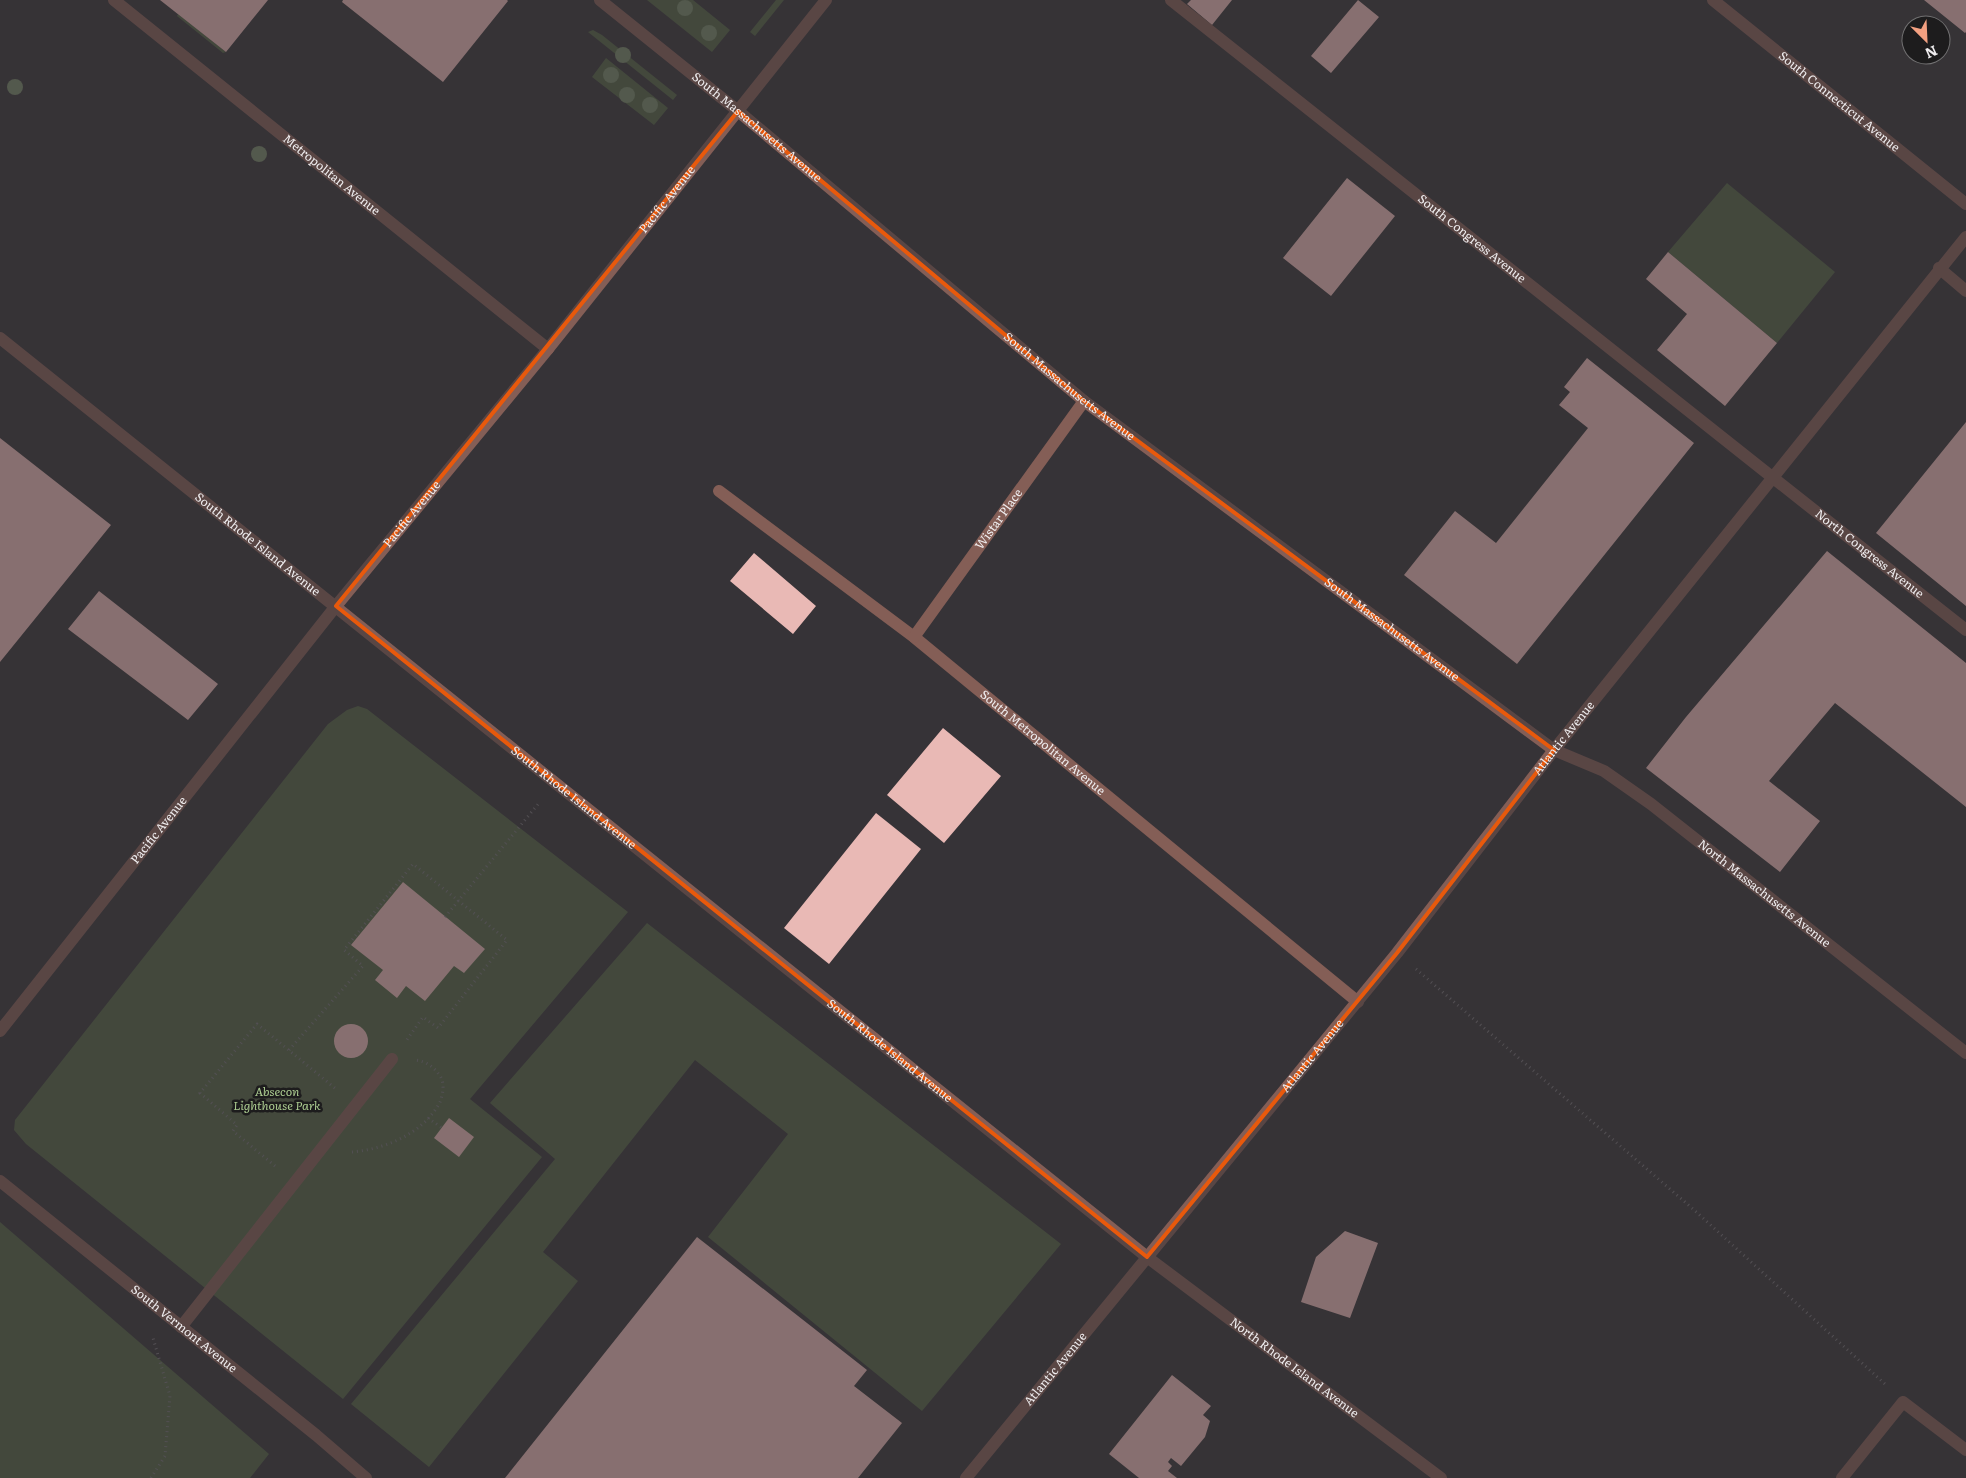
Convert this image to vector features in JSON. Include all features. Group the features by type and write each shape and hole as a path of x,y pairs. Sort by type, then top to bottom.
{"street":[{"name":"Metropolitan Avenue","path":"114,0 548,349"},
{"name":"South Massachusetts Avenue","path":"600,0 738,110 1084,401 1554,750"},
{"name":"Pacific Avenue","path":"0,1030 336,606 548,349 826,0"},
{"name":"South Congress Avenue","path":"1172,0 1772,476"},
{"name":"South Connecticut Avenue","path":"1713,0 1966,204"},
{"name":"Atlantic Avenue","path":"966,1478 1398,953 1554,750 1966,236"},
{"path":"1939,268 1966,291"},
{"name":"South Rhode Island Avenue","path":"0,338 1147,1257"},
{"name":"Wistar Place","path":"914,637 1084,401"},
{"name":"North Congress Avenue","path":"1772,476 1966,630"},
{"name":"South Metropolitan Avenue","path":"720,491 914,637 1358,1002"},
{"name":"North Massachusetts Avenue","path":"1554,750 1604,771 1651,804 1966,1053"},
{"path":"181,1327 392,1059"},
{"name":"South Vermont Avenue","path":"0,1181 316,1435 366,1478"},
{"name":"North Rhode Island Avenue","path":"1147,1257 1441,1478"},
{"path":"1842,1478 1903,1402 1966,1450"}],"path":[{"path":"445,917 556,784"},
{"path":"289,1050 363,966 344,950 413,864 506,940 438,1028 423,1017 392,1059"},
{"path":"1398,953 1693,1209 1903,1402"},
{"path":"295,1182 232,1131 238,1125 200,1093 257,1024 356,1106"},
{"path":"317,1155 381,1147 401,1138 434,1114 442,1097 443,1081 434,1068 420,1060 392,1059"},
{"path":"428,1118 442,1128"},
{"path":"141,1295 170,1396 166,1456 151,1478"}],"highlighted area":[{"path":"738,111 1084,401 1554,750 1397,953 1147,1257 336,606"}],"green space":[{"path":"647,0 693,0 730,30 712,52"},
{"path":"776,0 784,0 755,36 750,32"},
{"path":"178,14 226,52 223,53 177,16"},
{"path":"593,30 602,35 677,95 673,100 588,32"},
{"path":"606,58 668,108 654,125 592,77"},
{"path":"1727,183 1835,272 1777,343 1668,252"},
{"name":"Absecon Lighthouse Park","path":"358,706 367,709 628,912 470,1099 542,1157 343,1399 26,1144 14,1130 15,1120 328,724 347,710"},
{"path":"647,923 1061,1244 922,1411 708,1237 788,1134 695,1060 543,1252 578,1281 429,1467 351,1404 555,1159 490,1103"},
{"path":"0,1222 269,1454 250,1478 0,1478"}],"building":[{"path":"160,0 268,0 226,52"},
{"path":"343,0 508,1 443,82 342,2"},
{"path":"1191,0 1232,0 1212,25 1187,4"},
{"path":"1358,0 1379,17 1331,73 1311,56"},
{"path":"1924,0 1966,0 1966,32 1951,22 1951,15 1943,15"},
{"path":"1347,178 1395,216 1331,296 1283,258"},
{"path":"1668,252 1777,343 1725,406 1657,350 1687,314 1646,279"},
{"path":"1587,358 1694,443 1517,664 1404,575 1455,511 1496,543 1588,428 1559,405 1570,392 1564,387"},
{"path":"1966,422 1966,606 1876,533"},
{"path":"0,438 111,525 0,662"},
{"path":"1827,551 1966,663 1966,807 1835,703 1769,781 1820,821 1780,872 1646,768 1686,717"},
{"path":"754,553 816,606 793,634 730,581"},
{"path":"99,591 218,684 188,720 68,629"},
{"path":"943,728 1001,776 944,843 887,795"},
{"path":"876,813 921,849 829,964 784,928"},
{"path":"403,882 485,949 464,973 454,966 425,1001 406,986 397,998 375,980 383,970 351,945"},
{"path":"351,1024 358,1025 363,1029 367,1034 367,1048 363,1053 358,1057 351,1058 344,1057 339,1053 335,1048 334,1041 335,1034 339,1029 344,1025"},
{"path":"449,1118 474,1137 459,1157 434,1138"},
{"path":"1345,1231 1378,1243 1350,1318 1301,1302 1316,1257"},
{"path":"697,1237 867,1370 854,1386 902,1423 858,1478 505,1478"},
{"path":"1172,1375 1211,1406 1203,1415 1210,1421 1205,1437 1181,1466 1171,1458 1168,1462 1172,1466 1168,1471 1177,1478 1139,1478 1109,1454"}]}
